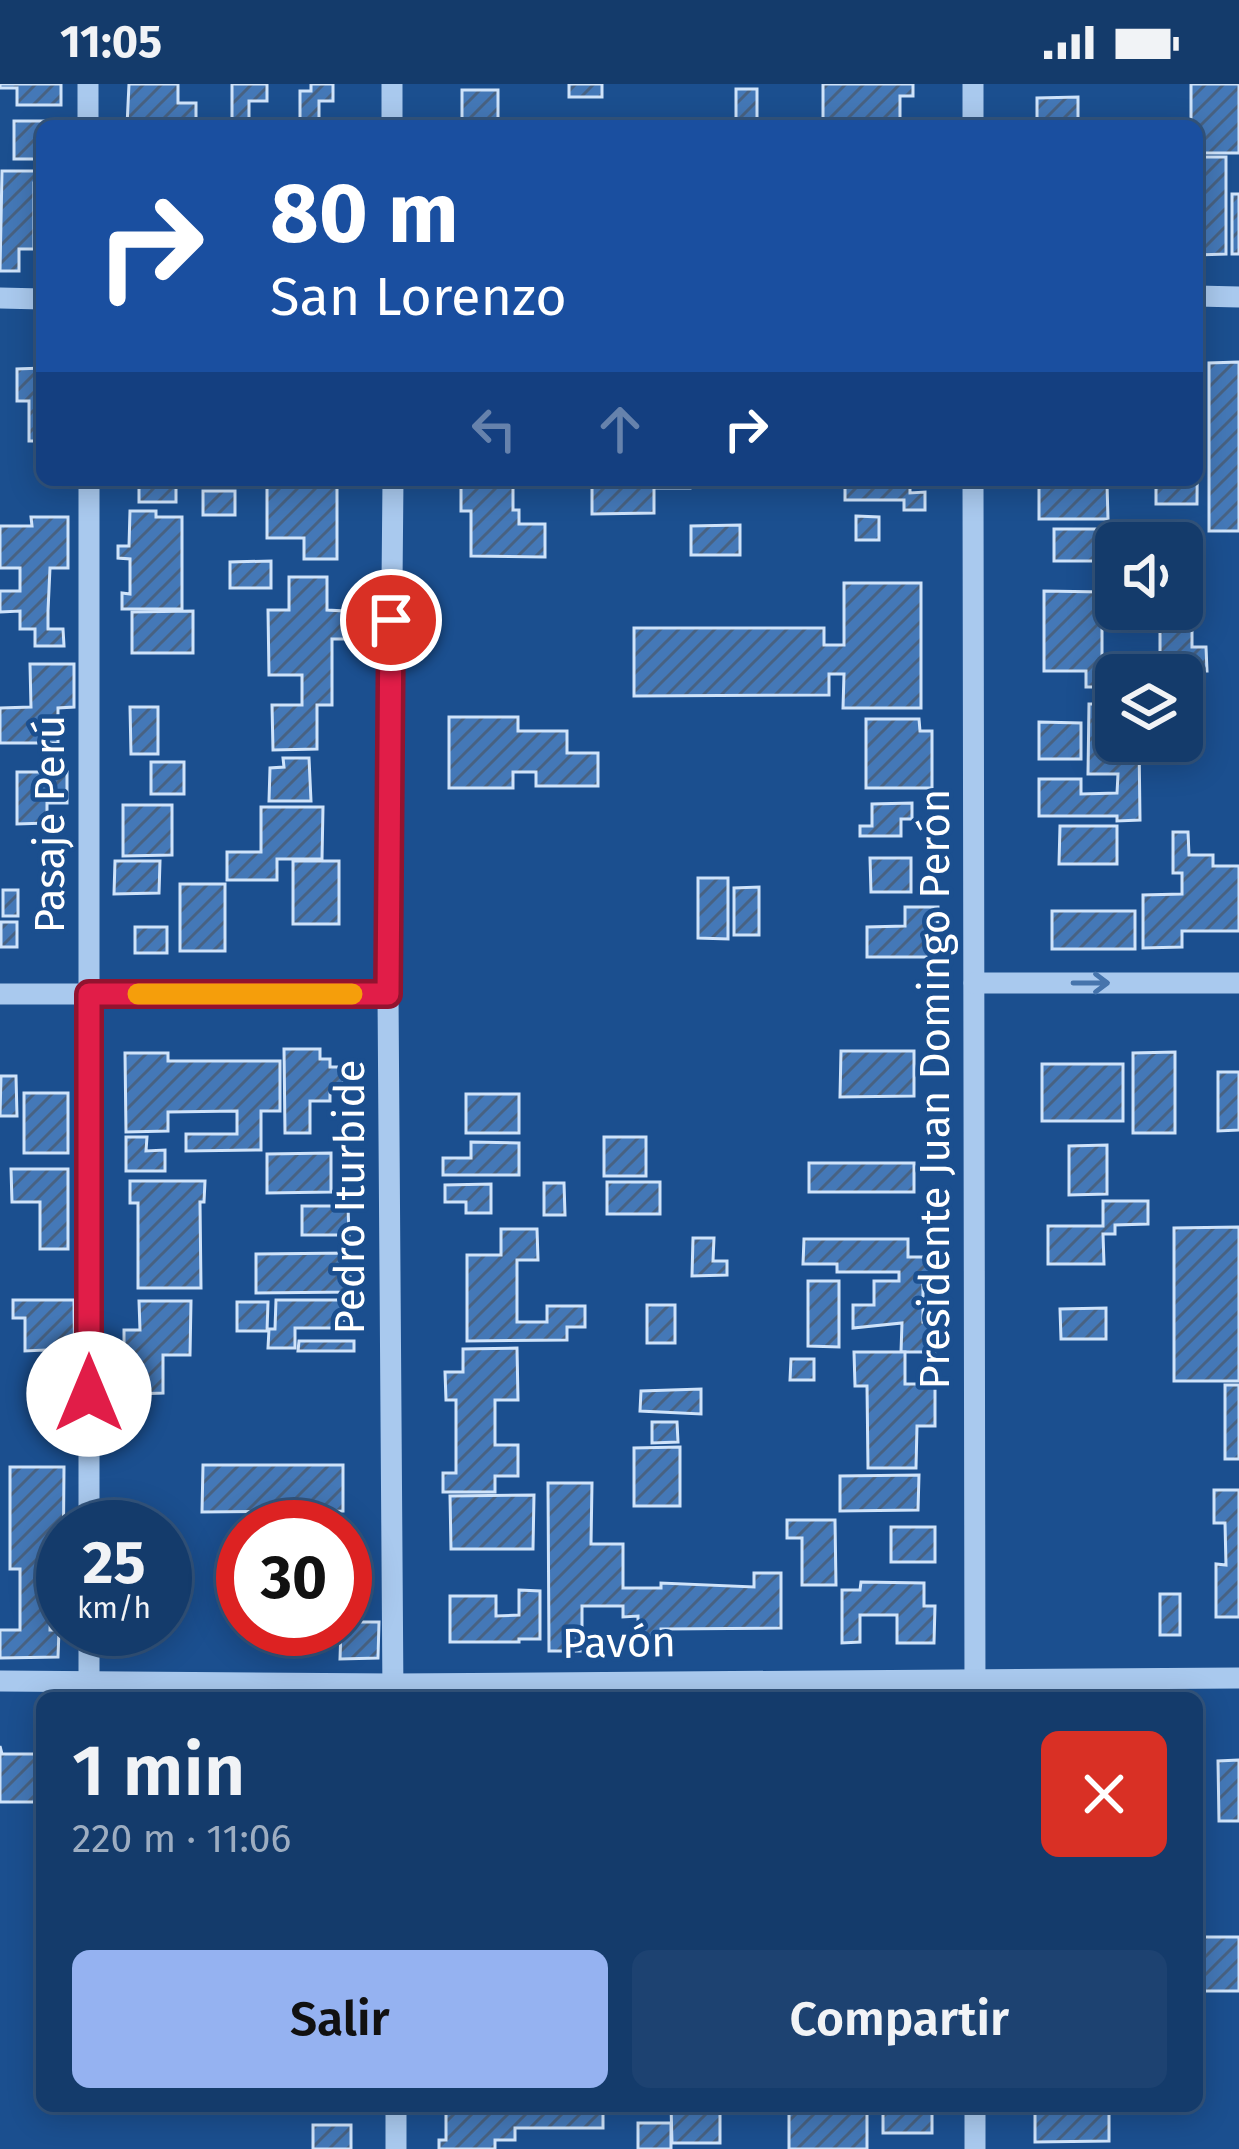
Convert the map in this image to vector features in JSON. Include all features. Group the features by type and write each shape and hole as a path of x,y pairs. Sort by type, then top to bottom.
{"street":[{"path":"88,84 88,120"},
{"path":"392,84 392,120"},
{"path":"973,84 973,120"},
{"path":"1203,296 1239,297"},
{"path":"0,298 36,299"},
{"name":"Pasaje Perú","path":"89,486 89,1500"},
{"name":"Pedro Iturbide","path":"393,486 388,994 393,1691"},
{"name":"Presidente Juan Domingo Perón","path":"973,486 975,1688"},
{"path":"974,982 1239,982"},
{"path":"0,994 388,994"},
{"path":"89,1656 89,1682"},
{"name":"Pavón","path":"0,1681 393,1691 975,1688 1239,1678"},
{"path":"396,2112 396,2149"},
{"path":"975,2112 975,2149"}],"building":[{"path":"0,84 61,84 61,105 17,105 17,88 0,88"},
{"path":"129,84 178,84 178,103 196,103 196,120 127,120"},
{"path":"232,84 267,84 267,101 249,101 249,120 232,120"},
{"path":"311,84 333,84 333,101 319,101 319,119 346,120 273,120 300,119 300,91 311,91"},
{"path":"569,84 602,84 602,97 569,97"},
{"path":"823,84 913,84 913,96 900,96 900,120 823,120"},
{"path":"1191,84 1239,84 1239,153 1203,153 1203,120 1191,120"},
{"path":"736,89 757,89 757,120 736,120"},
{"path":"462,90 498,90 498,120 462,120"},
{"path":"1078,97 1078,120 1037,120 1037,98"},
{"path":"14,121 36,121 36,159 14,159"},
{"path":"1203,157 1226,157 1226,254 1203,255"},
{"path":"2,171 36,171 34,249 19,249 19,271 0,271"},
{"path":"1232,194 1239,194 1239,254 1232,254"},
{"path":"1239,362 1239,531 1209,531 1209,363"},
{"path":"36,368 36,441 29,441 29,401 17,401 17,369"},
{"path":"139,486 176,486 176,502 139,502"},
{"path":"267,486 337,486 337,559 304,559 304,538 267,538"},
{"path":"461,486 513,486 513,510 519,510 519,524 545,524 545,557 471,556 471,511 461,511"},
{"path":"592,486 690,486 654,488 654,513 592,514"},
{"path":"845,486 910,486 910,493 925,492 925,510 904,510 904,500 845,500"},
{"path":"1039,486 1107,486 1108,519 1039,519"},
{"path":"1156,486 1197,486 1197,504 1156,504"},
{"path":"203,491 235,491 235,515 203,515"},
{"path":"130,511 182,517 182,609 122,609 122,593 130,594 130,559 118,558 118,546 129,546"},
{"path":"856,516 879,517 879,540 856,540"},
{"path":"31,517 68,517 68,568 50,568 48,611 48,629 63,629 64,646 35,646 35,629 20,629 20,611 0,612 0,591 20,591 20,568 0,568 0,526 32,526"},
{"path":"740,525 740,555 691,555 691,526"},
{"path":"1054,529 1095,529 1095,561 1054,561"},
{"path":"271,561 271,588 230,588 230,562"},
{"path":"289,577 327,577 327,610 345,611 345,639 332,639 332,705 317,705 317,749 273,750 272,705 302,705 302,675 269,675 268,610 289,610"},
{"path":"844,583 921,583 921,708 843,708 844,674 829,674 829,695 634,696 634,628 824,628 824,645 844,645"},
{"path":"1044,591 1095,592 1095,630 1102,630 1102,654 1095,654 1095,687 1086,687 1086,671 1044,671"},
{"path":"193,611 193,653 132,653 132,612"},
{"path":"1160,630 1192,630 1192,647 1206,647 1207,671 1203,671 1203,654 1160,654"},
{"path":"30,664 74,664 74,707 58,708 58,743 0,743 0,708 31,707"},
{"path":"1089,704 1095,704 1095,762 1139,762 1140,820 1039,816 1039,779 1081,779 1081,794 1117,793 1118,774 1088,774"},
{"path":"130,707 158,707 158,754 131,754"},
{"path":"449,717 518,717 518,731 567,731 567,753 598,753 598,786 536,786 536,772 513,772 513,788 449,788"},
{"path":"866,719 919,719 920,731 932,731 932,788 866,788"},
{"path":"1039,722 1081,723 1081,759 1039,759"},
{"path":"283,758 309,758 311,801 269,801 270,768 284,767"},
{"path":"151,762 184,762 184,794 151,794"},
{"path":"17,772 67,772 67,803 47,803 47,823 17,824"},
{"path":"912,803 912,819 901,819 901,836 860,836 860,826 872,826 872,804"},
{"path":"123,805 172,805 172,855 123,856"},
{"path":"261,807 323,807 322,859 277,859 277,880 227,880 227,852 261,852"},
{"path":"1060,826 1117,826 1117,864 1059,864"},
{"path":"1173,832 1188,832 1189,855 1213,855 1213,866 1239,866 1239,931 1182,931 1182,947 1143,948 1143,895 1182,894 1182,873 1173,873"},
{"path":"870,858 911,858 911,892 871,892"},
{"path":"115,861 160,861 159,893 114,894"},
{"path":"293,861 339,861 339,924 293,924"},
{"path":"698,878 728,878 728,939 698,938"},
{"path":"180,884 225,884 225,951 180,951"},
{"path":"759,887 759,935 734,935 734,888"},
{"path":"3,890 18,890 18,916 3,916"},
{"path":"905,907 938,907 937,957 867,957 867,927 905,926"},
{"path":"1052,911 1135,911 1135,949 1052,949"},
{"path":"1,922 17,922 17,947 1,947"},
{"path":"135,927 167,927 167,953 135,953"},
{"path":"284,1049 320,1049 320,1059 330,1059 330,1067 344,1067 344,1092 330,1092 330,1101 310,1101 310,1133 285,1133"},
{"path":"841,1051 914,1051 914,1096 840,1097"},
{"path":"1175,1052 1175,1133 1133,1133 1133,1053"},
{"path":"125,1053 168,1053 168,1061 280,1061 280,1111 261,1111 261,1150 186,1151 186,1134 237,1134 237,1111 168,1112 168,1131 126,1132"},
{"path":"1042,1064 1123,1064 1123,1121 1042,1121"},
{"path":"1218,1072 1239,1072 1239,1130 1218,1131"},
{"path":"1,1076 16,1076 17,1116 0,1116"},
{"path":"24,1093 68,1093 68,1153 24,1153"},
{"path":"466,1094 519,1094 519,1133 466,1133"},
{"path":"126,1137 147,1137 146,1151 165,1150 165,1171 126,1171"},
{"path":"604,1137 646,1137 646,1176 604,1176"},
{"path":"471,1142 519,1143 519,1175 443,1175 443,1158 471,1158"},
{"path":"1107,1145 1107,1194 1069,1195 1069,1146"},
{"path":"331,1153 331,1192 267,1193 267,1154"},
{"path":"809,1163 914,1163 914,1192 809,1192"},
{"path":"11,1169 68,1169 68,1249 40,1249 40,1202 12,1202"},
{"path":"130,1181 205,1181 204,1202 200,1202 201,1288 138,1288 138,1203 130,1203"},
{"path":"607,1182 660,1182 660,1214 607,1214"},
{"path":"544,1183 564,1183 565,1215 544,1215"},
{"path":"491,1184 491,1213 466,1213 466,1202 445,1202 445,1185"},
{"path":"1103,1201 1148,1201 1148,1224 1115,1225 1115,1234 1103,1234 1104,1264 1048,1264 1048,1226 1103,1226"},
{"path":"302,1206 348,1206 349,1235 302,1235"},
{"path":"1239,1227 1239,1381 1174,1381 1174,1228"},
{"path":"501,1229 537,1229 538,1260 517,1260 517,1322 547,1322 547,1306 585,1306 585,1327 567,1327 567,1340 467,1341 467,1255 501,1255"},
{"path":"693,1238 714,1238 713,1261 727,1261 727,1275 692,1276"},
{"path":"804,1239 908,1239 908,1257 937,1257 936,1281 923,1281 923,1322 935,1322 935,1352 901,1352 902,1323 853,1328 853,1305 874,1305 874,1281 899,1281 899,1272 837,1272 837,1264 803,1264"},
{"path":"350,1253 350,1292 256,1293 256,1254"},
{"path":"808,1281 839,1281 839,1347 808,1346"},
{"path":"13,1300 74,1300 75,1399 45,1399 45,1350 25,1351 25,1318 13,1318"},
{"path":"276,1300 344,1300 344,1328 295,1328 295,1348 268,1348 269,1329 275,1329"},
{"path":"139,1301 191,1301 190,1355 163,1355 163,1393 137,1394 136,1356 124,1356 124,1330 140,1330"},
{"path":"237,1302 268,1302 267,1331 237,1331"},
{"path":"647,1305 675,1305 675,1343 647,1343"},
{"path":"1106,1308 1106,1339 1061,1339 1060,1309"},
{"path":"299,1341 354,1341 354,1351 298,1351"},
{"path":"517,1348 518,1400 495,1400 495,1445 518,1445 518,1476 495,1476 495,1492 443,1492 443,1473 456,1473 456,1400 446,1400 445,1372 463,1372 463,1349"},
{"path":"854,1352 905,1352 905,1384 935,1384 935,1426 917,1426 916,1468 868,1468 867,1386 855,1386"},
{"path":"791,1359 814,1359 814,1380 790,1380"},
{"path":"1225,1385 1239,1385 1239,1459 1225,1459"},
{"path":"701,1389 701,1414 640,1411 641,1391"},
{"path":"652,1422 677,1422 678,1442 652,1443"},
{"path":"680,1447 680,1506 634,1506 634,1448"},
{"path":"203,1465 343,1465 343,1500 216,1500 216,1512 202,1512"},
{"path":"10,1467 64,1467 64,1500 36,1500 36,1656 58,1657 0,1658 0,1630 20,1630 20,1569 10,1569"},
{"path":"919,1475 918,1510 840,1511 840,1476"},
{"path":"548,1483 592,1483 591,1544 623,1544 623,1588 661,1588 661,1583 754,1587 754,1573 781,1573 781,1628 661,1629 661,1637 638,1637 638,1616 623,1617 623,1606 582,1606 582,1651 549,1651"},
{"path":"1214,1490 1239,1490 1239,1617 1216,1617 1216,1564 1226,1565 1225,1523 1214,1523"},
{"path":"534,1495 533,1549 451,1549 450,1496"},
{"path":"787,1520 835,1520 836,1585 802,1585 802,1538 787,1538"},
{"path":"891,1527 935,1527 935,1562 891,1562"},
{"path":"861,1582 924,1583 924,1606 935,1606 934,1643 897,1643 897,1615 860,1615 860,1642 842,1643 842,1590 860,1590"},
{"path":"519,1590 540,1591 540,1639 450,1642 450,1596 496,1596 496,1616 519,1615"},
{"path":"1160,1594 1180,1594 1180,1635 1160,1635"},
{"path":"372,1622 379,1622 378,1658 340,1659 372,1656"},
{"path":"0,1746 2,1754 36,1754 36,1802 0,1802"},
{"path":"1239,1760 1239,1821 1219,1821 1218,1761"},
{"path":"1203,1937 1239,1937 1239,1991 1203,1991"},
{"path":"446,2112 603,2112 603,2128 515,2128 515,2140 495,2140 495,2149 439,2149 439,2140 446,2140"},
{"path":"671,2112 720,2112 720,2143 672,2143"},
{"path":"789,2112 867,2112 867,2149 789,2149"},
{"path":"883,2112 932,2112 932,2133 883,2133"},
{"path":"1035,2112 1109,2112 1109,2141 1035,2142"},
{"path":"638,2123 671,2123 671,2149 638,2149"},
{"path":"313,2125 351,2125 351,2149 313,2149"}],"slow traffic":[{"path":"138,994 352,994"}],"route":[{"path":"89,1394 89,994 388,994 391,620"}]}
